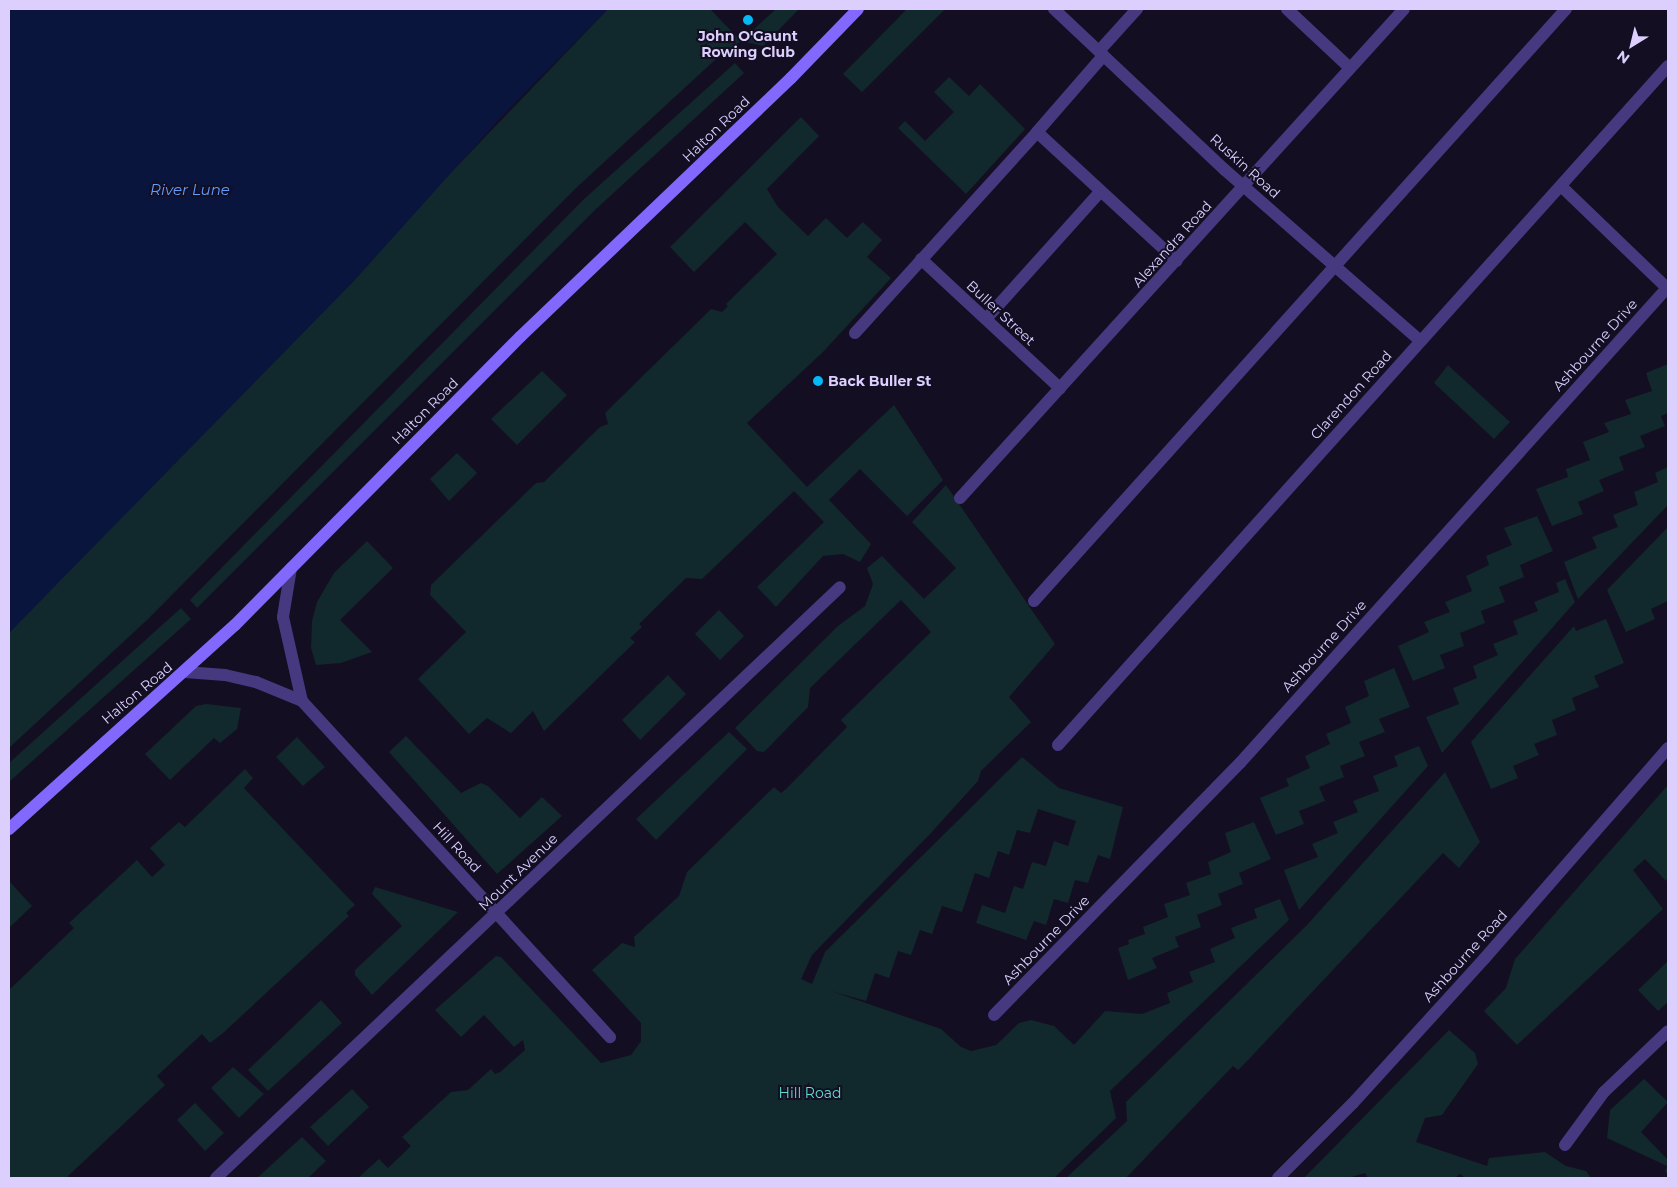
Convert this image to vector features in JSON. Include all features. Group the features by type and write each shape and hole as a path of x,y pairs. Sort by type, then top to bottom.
{"street":[{"name":"Halton Road","path":"9,829 114,732 186,672 292,568 520,337 791,78 858,9"},
{"name":"Ruskin Road","path":"1054,9 1244,186 1420,341"},
{"path":"855,333 1037,132 1137,9"},
{"path":"1287,9 1350,68"},
{"name":"Alexandra Road","path":"960,498 1404,9"},
{"path":"1034,601 1566,9"},
{"name":"Clarendon Road","path":"1058,745 1420,341 1562,187 1668,66"},
{"path":"1037,132 1177,261"},
{"name":"Ashbourne Drive","path":"994,1015 1240,763 1668,287 1562,187"},
{"path":"986,319 1100,192"},
{"name":"Buller Street","path":"921,259 1060,388"},
{"name":"Hill Road","path":"292,568 282,617 302,701"},
{"name":"Mount Avenue","path":"216,1178 498,913 840,587"},
{"name":"Hill Road","path":"186,672 225,675 256,682 302,701 610,1037"},
{"name":"Ashbourne Road","path":"1278,1178 1353,1103 1484,959 1668,748"},
{"path":"1564,1145 1604,1092 1668,1031"}],"green space":[{"path":"608,9 710,9 741,41 716,59 575,189 147,620 9,748 9,633"},
{"path":"776,9 799,9 763,46 741,41"},
{"path":"907,9 945,9 862,92 843,74"},
{"path":"735,63 744,73 595,210 197,608 190,600 583,200"},
{"path":"949,77 969,96 980,84 1025,129 966,194 898,128 905,121 925,141 954,112 934,92"},
{"path":"801,117 819,136 767,189 778,207 808,236 826,218 847,238 863,222 882,240 867,257 891,278 823,352 747,423 807,487 894,405 943,480 907,516 860,469 829,500 871,544 860,562 843,554 823,556 776,607 757,587 824,522 794,491 702,579 686,578 639,624 642,627 630,638 635,642 544,731 533,711 511,733 487,718 469,734 418,679 466,632 430,595 431,585 536,483 544,482 600,427 608,424 605,413 711,309 722,312 728,306 726,304 777,254 745,222 694,272 670,247"},
{"path":"1668,364 1668,413 1661,416 1665,426 1640,436 1645,447 1619,457 1624,470 1599,480 1604,491 1578,502 1583,514 1552,526 1536,489 1568,477 1566,469 1590,460 1583,442 1609,432 1604,423 1631,414 1625,400 1652,391 1646,373"},
{"path":"1448,365 1510,422 1494,439 1434,383"},
{"path":"542,371 567,395 517,445 491,419"},
{"path":"457,453 477,473 449,501 430,479"},
{"path":"1668,467 1668,505 1578,599 1564,562 1597,548 1592,537 1618,527 1613,515 1638,505 1634,492 1658,482 1655,473"},
{"path":"946,485 1055,644 1009,697 1031,722 981,771 978,781 930,834 812,955 801,979 812,984 825,952 1022,757 1059,788 1123,807 1110,859 1098,855 1088,883 1075,880 1068,903 1054,899 1046,925 1034,921 1026,940 976,923 982,905 1005,913 1014,886 1023,889 1032,862 1046,866 1054,841 1068,846 1076,821 1038,809 1030,833 1017,830 1009,855 998,851 989,878 975,873 962,912 942,906 932,934 920,930 911,955 898,951 889,978 875,973 866,1001 831,991 941,1029 961,1047 971,1051 996,1045 1019,1023 1031,1020 1054,1026 1074,1045 1105,1011 1142,1014 1170,1003 1167,993 1193,982 1189,972 1215,962 1210,949 1235,938 1231,928 1257,918 1254,909 1280,899 1289,920 1110,1091 1116,1118 1054,1178 358,1178 379,1159 388,1168 411,1146 402,1137 451,1092 468,1090 491,1069 495,1074 500,1072 525,1050 523,1040 514,1047 484,1015 461,1037 435,1010 496,956 501,957 601,1063 631,1055 641,1041 641,1023 592,970 622,943 635,947 634,937 679,896 687,872 774,787 781,793 786,789 847,727 841,720 931,632 901,600 810,688 808,707 764,752 757,751 735,728 838,626 865,606 873,584 867,568 882,556 924,599 956,568 912,522"},
{"path":"1537,516 1553,551 1520,565 1524,577 1499,587 1505,602 1481,611 1485,623 1460,633 1464,646 1440,655 1445,668 1413,681 1398,646 1429,632 1424,622 1450,612 1445,602 1472,591 1466,576 1489,565 1486,556 1512,545 1504,528"},
{"path":"1668,527 1668,601 1651,609 1655,619 1626,632 1607,590"},
{"path":"367,541 393,568 340,620 372,652 341,663 316,665 311,648 312,621 317,602 334,573"},
{"path":"1565,579 1575,602 1442,753 1426,717 1459,704 1453,688 1477,678 1473,666 1498,655 1493,644 1518,634 1513,621 1538,611 1534,602 1559,592 1556,583"},
{"path":"181,608 191,619 9,782 9,763"},
{"path":"719,610 744,636 720,660 695,634"},
{"path":"1606,619 1624,663 1594,676 1599,687 1572,698 1576,710 1552,720 1557,735 1534,744 1539,755 1513,766 1518,778 1491,789 1471,742 1574,626 1576,631"},
{"path":"1394,668 1410,707 1379,719 1385,732 1359,742 1365,756 1340,766 1344,777 1319,787 1325,801 1299,811 1304,824 1276,835 1260,798 1289,786 1286,779 1310,768 1305,756 1330,744 1326,734 1351,723 1345,707 1369,696 1364,681"},
{"path":"668,675 686,694 640,740 622,720"},
{"path":"206,704 241,708 237,729 220,743 214,738 170,780 145,754 196,706"},
{"path":"729,732 747,749 656,840 636,819"},
{"path":"406,736 461,793 481,783 488,786 520,818 542,797 562,816 497,874 389,752"},
{"path":"297,737 325,767 303,786 276,757"},
{"path":"1419,746 1428,766 1299,910 1284,870 1318,857 1312,844 1338,833 1333,822 1358,812 1353,801 1379,791 1373,776 1398,766 1394,756"},
{"path":"245,769 253,778 244,788 355,905 346,913 349,916 222,1034 210,1043 202,1034 157,1076 165,1085 66,1178 9,1178 9,990 74,928 69,923 137,860 152,877 165,865 150,848 179,822 185,827"},
{"path":"1445,772 1480,842 1459,868 1443,853 1249,1059 1238,1070 1233,1066 1126,1178 1066,1178 1127,1121 1126,1102 1307,925"},
{"path":"1668,785 1668,876 1666,881 1645,859 1633,870 1663,909 1517,1045 1484,1011 1506,988 1515,959"},
{"path":"1254,822 1271,859 1239,873 1243,884 1218,894 1222,905 1197,915 1201,927 1175,937 1179,947 1152,958 1157,968 1128,980 1118,948 1129,944 1128,940 1145,934 1143,927 1168,917 1164,904 1190,895 1186,883 1211,874 1208,862 1231,852 1225,833"},
{"path":"9,881 32,906 9,928"},
{"path":"375,887 458,912 372,995 355,975 355,970 402,926 372,894"},
{"path":"1668,961 1668,1002 1658,1011 1638,990"},
{"path":"321,1000 342,1023 268,1091 248,1070"},
{"path":"1449,1030 1475,1053 1478,1064 1442,1115 1425,1118 1416,1142 1487,1166 1489,1158 1545,1152 1566,1166 1586,1171 1591,1178 1465,1178 1460,1174 1455,1178 1368,1178 1365,1173 1348,1178 1304,1178"},
{"path":"233,1067 264,1094 239,1118 211,1088"},
{"path":"1644,1079 1668,1102 1641,1132 1668,1160 1668,1174 1665,1172 1667,1166 1607,1138 1610,1110"},
{"path":"352,1089 369,1107 328,1146 310,1127"},
{"path":"195,1103 224,1133 205,1151 177,1120"},
{"path":"302,1137 326,1161 308,1178 257,1178"}],"water":[{"name":"River Lune","path":"9,9 608,9 504,114 353,282 9,633"}],"place":[{"name":"John O'Gaunt Rowing Club","path":"748,20"},
{"name":"Back Buller St","path":"818,381"}]}
